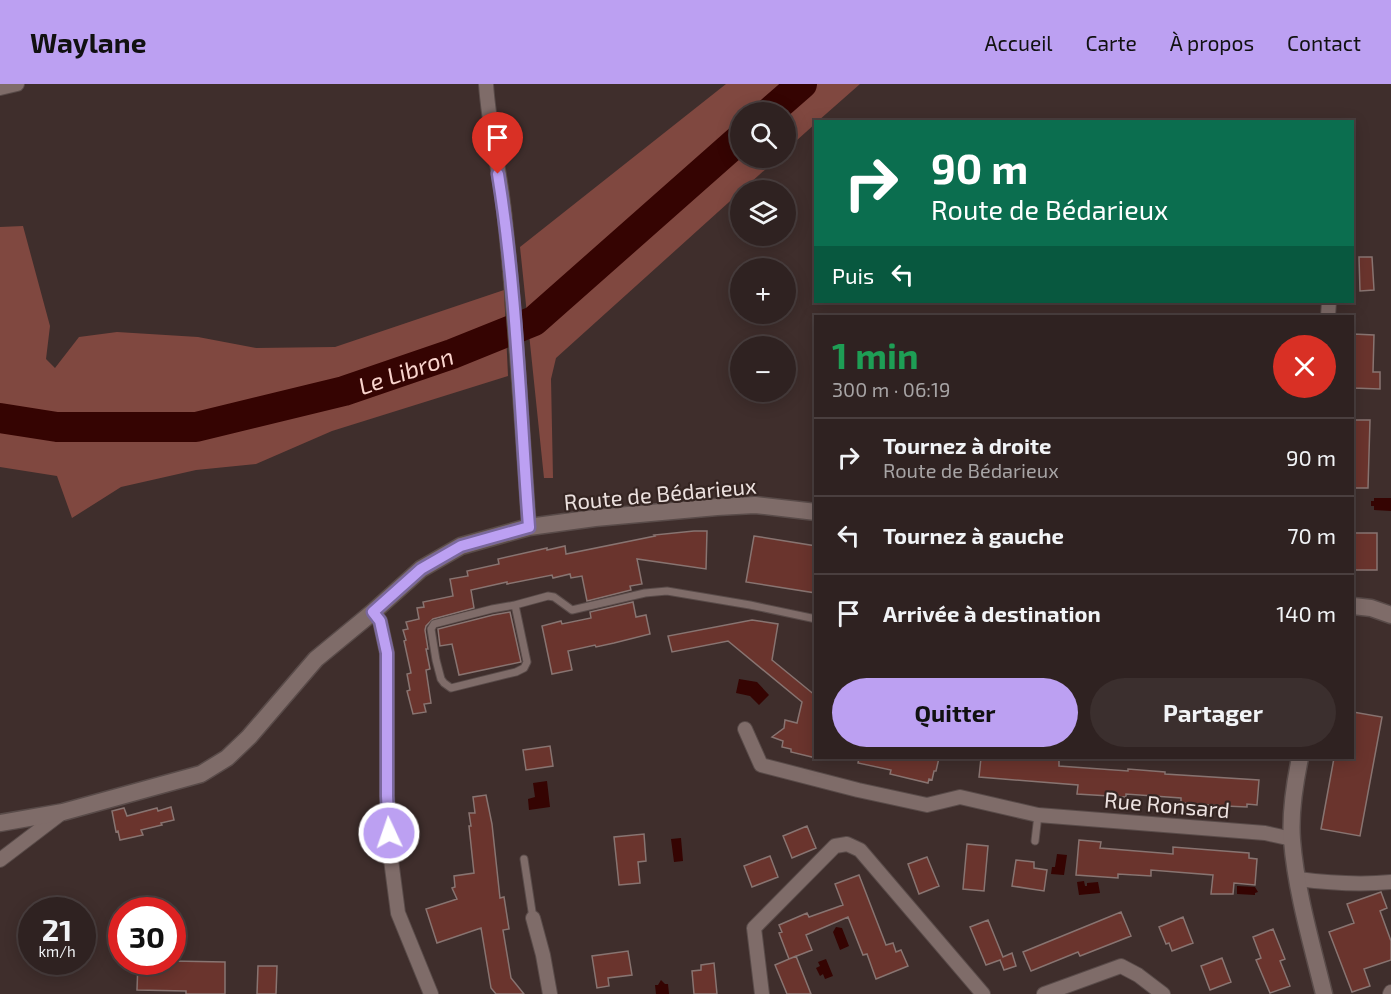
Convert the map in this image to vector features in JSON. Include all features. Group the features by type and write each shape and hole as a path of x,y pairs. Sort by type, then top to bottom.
{"street":[{"path":"0,88 17,84"},
{"path":"486,84 488,111 505,216 513,297 529,527"},
{"name":"Route de Bédarieux","path":"0,823 63,812 201,774 227,758 249,737 316,659 421,569 461,546 529,527 595,518 755,505 814,512"},
{"path":"1354,606 1371,608 1391,615"},
{"path":"373,612 380,621 387,653 387,796 390,852 398,913 431,994"},
{"name":"Rue Ronsard","path":"745,729 761,765 927,805 960,797 1038,815 1265,833 1292,839"},
{"path":"1300,759 1292,839 1302,906 1324,994"},
{"path":"0,860 63,812"},
{"path":"762,994 754,928 835,846 847,844 860,850 983,994"},
{"path":"1298,879 1371,884 1391,882"},
{"path":"533,918 550,994"},
{"path":"1044,994 1121,966 1138,975 1163,994"}],"lane":[{"path":"515,605 527,662 524,668 451,688 444,683 436,660 431,629 434,624 548,596 554,597 572,610 645,592 667,591 814,618"},
{"path":"1035,841 1038,815"},
{"path":"524,859 533,918"}],"shaded area":[{"path":"726,84 860,84 819,120 814,120 814,125 796,141 796,102 730,102 730,168 767,168 754,180 730,180 730,201 556,358 551,379 553,478 544,478 520,247"},
{"path":"23,226 50,326 46,359 55,368 79,337 117,332 198,337 256,348 335,347 504,290 508,376 332,431 256,464 196,470 121,487 72,518 57,476 0,467 0,227"},
{"path":"1374,498 1391,498 1391,511 1374,510 1371,501 1374,501"},
{"path":"739,679 757,682 769,695 759,705 750,696 736,693"},
{"path":"547,781 550,807 529,810 528,799 535,797 533,783"},
{"path":"681,838 683,861 674,862 671,839"},
{"path":"1057,854 1067,855 1064,875 1051,874 1052,867 1055,867"},
{"path":"1084,881 1085,886 1087,883 1098,882 1100,893 1079,895 1077,882"},
{"path":"1237,886 1255,887 1258,892 1255,895 1237,894"},
{"path":"836,927 842,928 849,946 840,950 833,932"},
{"path":"826,959 833,976 825,979 823,974 820,976 816,968 820,966 818,962"},
{"path":"661,980 668,984 669,994 656,994 655,985 658,985"}],"building":[{"path":"1359,257 1372,257 1374,290 1360,291"},
{"path":"1354,334 1374,335 1373,372 1380,372 1380,389 1354,388"},
{"path":"1354,420 1370,420 1368,488 1354,488"},
{"path":"707,531 706,569 637,559 642,584 630,586 631,590 587,601 582,576 571,578 570,574 553,578 552,575 507,584 507,582 471,590 474,608 433,619 426,626 428,649 426,649 430,669 426,670 431,703 424,704 426,712 413,714 407,691 410,690 407,674 411,673 403,630 408,629 406,622 419,619 417,608 424,607 423,602 453,596 450,579 468,576 467,571 499,564 498,559 547,548 547,550 565,546 566,554 654,535"},
{"path":"1354,533 1377,533 1377,570 1354,570"},
{"path":"754,536 814,546 814,593 746,582"},
{"path":"633,602 636,617 646,615 650,634 568,651 572,670 552,674 542,626 561,621 562,624 591,618 590,612"},
{"path":"510,612 521,662 459,675 452,644 440,646 438,629"},
{"path":"752,620 778,624 772,660 814,694 814,758 791,752 791,749 782,747 783,741 772,737 784,728 785,720 797,723 802,702 728,641 672,652 668,636"},
{"path":"1354,712 1382,717 1360,836 1321,829 1334,759 1354,759"},
{"path":"550,746 553,766 526,770 523,750"},
{"path":"859,759 939,759 932,780 929,779 928,783 890,774 891,770 858,763"},
{"path":"981,759 1059,759 1059,766 1128,771 1128,769 1165,772 1165,774 1259,780 1257,805 1247,804 1247,807 1181,803 1181,798 1126,794 1126,797 1077,794 1078,785 979,777"},
{"path":"486,795 492,824 500,898 504,897 509,929 503,930 511,978 524,994 496,994 491,988 481,928 437,943 426,909 457,899 452,888 455,887 454,876 474,873 469,813 475,813 473,797"},
{"path":"171,807 174,820 141,830 143,835 120,840 112,811 124,808 127,816 157,808 158,811"},
{"path":"807,826 816,848 792,858 783,836"},
{"path":"644,834 646,861 638,862 640,883 619,885 614,837"},
{"path":"1079,840 1101,842 1100,848 1173,854 1173,847 1249,853 1249,858 1257,859 1255,885 1234,883 1233,894 1211,894 1213,875 1151,870 1151,876 1118,874 1118,878 1076,875"},
{"path":"967,844 988,846 984,891 963,889"},
{"path":"770,856 778,877 752,887 744,866"},
{"path":"927,857 939,886 919,894 908,864"},
{"path":"1016,860 1034,862 1034,868 1047,870 1044,891 1012,886"},
{"path":"859,875 886,945 893,943 896,952 901,950 908,966 876,979 867,954 863,955 848,917 806,935 812,950 789,959 779,933 782,932 779,925 807,913 809,917 843,905 835,884"},
{"path":"1381,892 1387,908 1380,911 1391,941 1391,960 1364,969 1370,986 1352,992 1329,932 1354,923 1347,904"},
{"path":"1121,912 1131,936 1080,956 1078,952 1031,971 1023,952"},
{"path":"1183,917 1193,943 1172,951 1169,943 1166,944 1159,927"},
{"path":"988,920 1003,957 1012,953 1016,966 1004,970 1000,960 986,965 970,927"},
{"path":"1273,929 1285,959 1280,961 1290,986 1270,993 1256,960 1261,958 1253,937"},
{"path":"628,951 632,975 608,978 609,986 597,988 592,956"},
{"path":"796,956 811,994 787,994 775,965"},
{"path":"1222,958 1231,982 1210,990 1201,966"},
{"path":"186,961 225,962 225,994 137,990 138,975 186,975"},
{"path":"714,963 717,994 694,994 692,971 701,970 701,965"},
{"path":"258,966 277,966 276,994 257,994"}],"waterway":[{"name":"Le Libron","path":"781,102 802,84"},
{"name":"Le Libron","path":"0,418 57,427 196,427 344,391 452,354 534,321 730,148"}],"route":[{"path":"389,833 387,653 380,621 373,612 421,569 461,546 529,527 513,297 505,216 498,174"}]}
